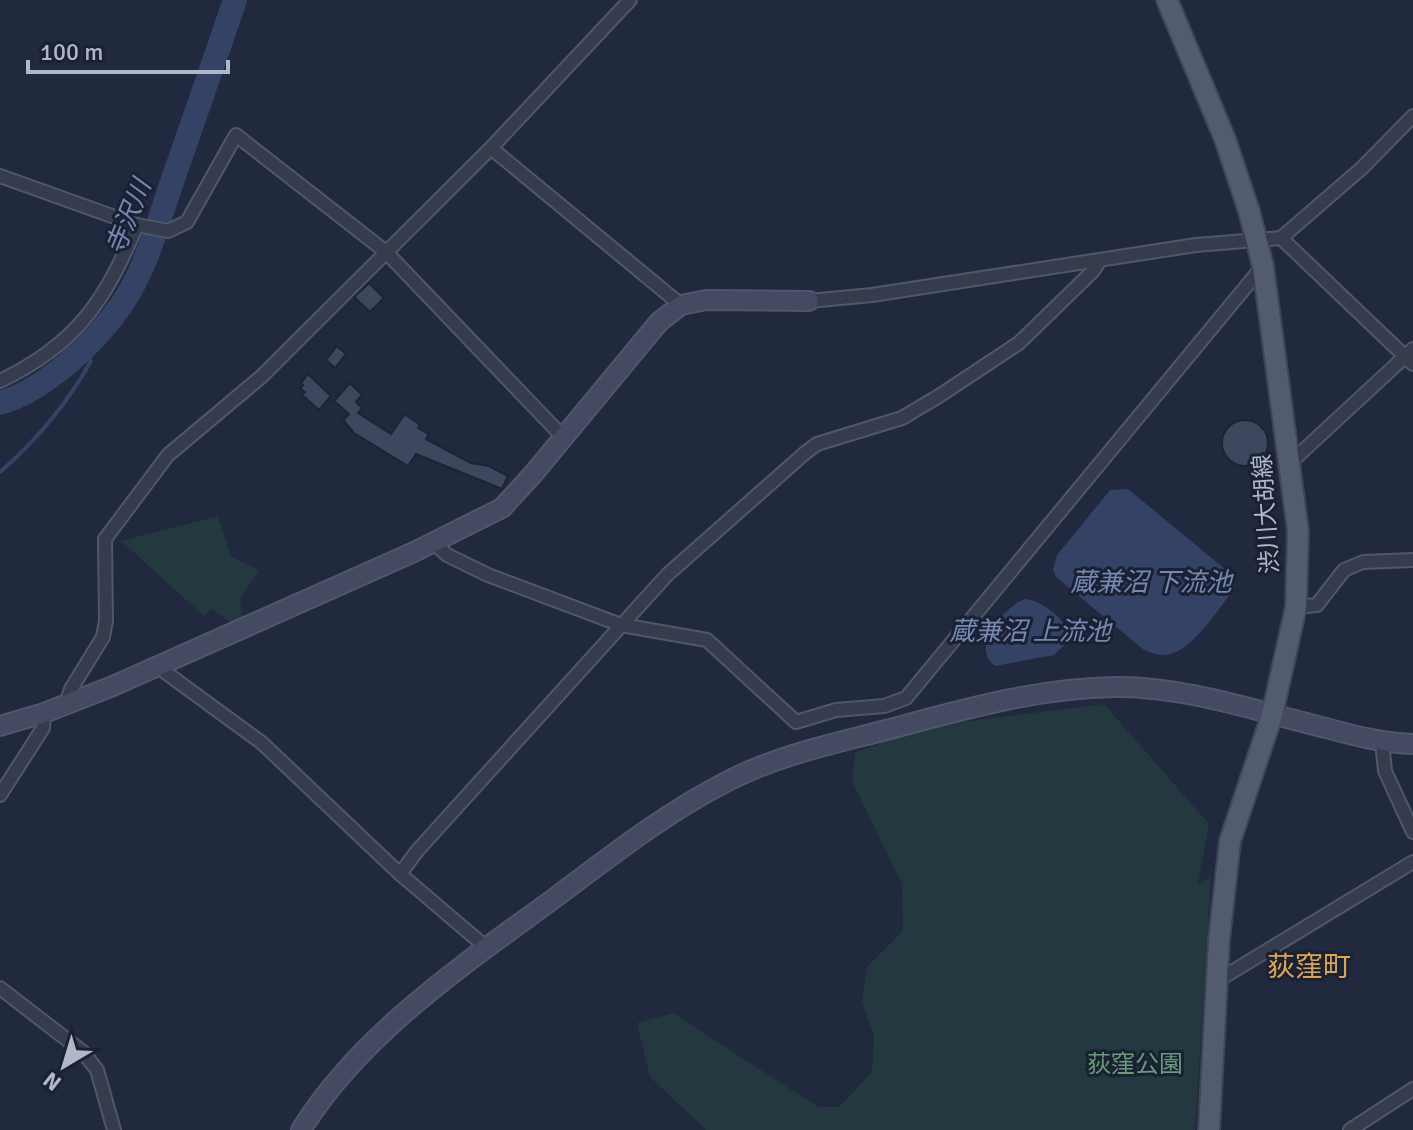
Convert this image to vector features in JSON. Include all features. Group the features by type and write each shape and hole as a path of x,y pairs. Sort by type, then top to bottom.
{"main road":[{"name":"渋川大胡線","path":"1167,0 1225,139 1263,266 1298,531 1296,607 1272,715 1230,841 1217,981 1209,1130"}],"street":[{"path":"66,704 71,689 103,637 106,621 104,548 107,534 175,446 261,377 491,148 630,0"},
{"path":"0,726 44,713 161,664 434,543 502,508 659,322 681,305 720,298 809,301 872,295 1196,245 1281,238 1362,168 1413,116"},
{"path":"0,176 141,226 168,231 187,222 236,135 386,252 563,437"},
{"path":"491,148 681,305"},
{"path":"0,381 56,348 95,309 141,226"},
{"path":"1281,238 1410,356 1290,463"},
{"path":"400,874 417,851 667,575 805,453 817,444 902,418 939,396 1019,343 1099,262"},
{"path":"434,543 447,555 488,575 621,625 707,640 796,722 836,710 884,706 906,698 1263,266"},
{"path":"1296,607 1317,605 1344,570 1363,562 1413,560"},
{"path":"161,664 165,672 262,743 400,874 487,948"},
{"path":"301,1130 344,1070 391,1026 487,948 632,841 730,780 786,756 1004,699 1117,687 1167,692 1382,742 1413,744"},
{"path":"884,706 890,729"},
{"path":"0,795 43,728 44,713"},
{"path":"1382,742 1385,771 1413,832"},
{"path":"1217,981 1413,862"},
{"path":"0,988 83,1052 97,1070 112,1130"},
{"path":"1350,1130 1413,1089"}],"green space":[{"path":"218,516 231,557 259,570 240,600 243,619 233,624 212,609 204,616 121,541"},
{"name":"荻窪公園","path":"1104,704 1209,824 1198,883 1211,877 1195,1130 706,1130 650,1077 637,1023 673,1013 818,1107 839,1107 872,1072 874,1036 862,1002 867,967 903,931 902,884 852,781 855,753 921,727"}],"water":[{"name":"蔵兼沼 下流池","path":"1128,489 1231,574 1235,585 1202,631 1173,653 1161,655 1144,650 1056,577 1053,569 1057,555 1110,490"},
{"name":"蔵兼沼 上流池","path":"1025,599 1054,613 1066,627 1068,641 1054,655 995,666 988,658 988,639 1008,610"}],"building":[{"path":"369,283 384,298 370,312 354,297"},
{"path":"337,346 346,354 335,368 326,360"},
{"path":"308,374 331,396 319,410 302,395 305,392 300,388 301,383"},
{"path":"350,383 362,395 356,402 362,408 358,413 391,434 405,414 420,425 418,428 429,434 426,439 471,463 489,466 508,476 502,489 416,454 408,466 354,433 343,420 349,414 334,401"},
{"path":"1245,420 1261,427 1268,443 1261,459 1245,466 1229,459 1222,443 1229,427"}],"waterway":[{"name":"寺沢川","path":"0,403 34,388 68,363 99,333 122,304 150,246 235,0"},
{"path":"0,472 39,434 72,392 91,361 83,349"}],"district":[{"name":"荻窪町","path":"1309,966"}]}
